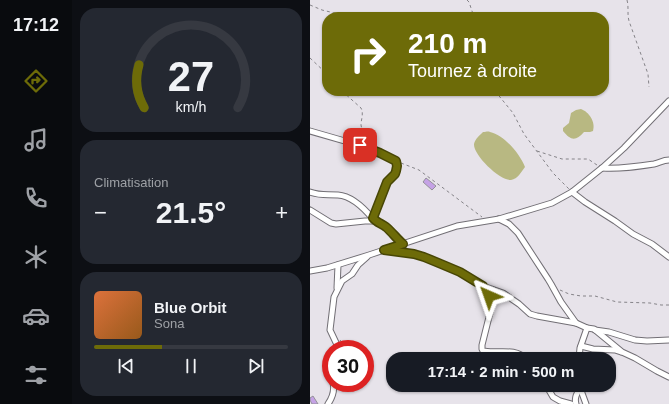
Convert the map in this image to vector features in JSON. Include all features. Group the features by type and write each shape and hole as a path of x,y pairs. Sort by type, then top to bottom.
{"street":[{"path":"310,271 338,265 457,226 499,219 552,203 572,192 602,168 624,148 669,101"},
{"path":"310,131 358,144 396,161 397,166 395,174 387,182 374,219"},
{"path":"602,168 636,168 669,160"},
{"path":"310,192 318,195 339,195 346,197 385,226 403,244"},
{"path":"572,192 633,234 652,244 669,257"},
{"path":"310,210 336,224 374,219"},
{"path":"499,219 509,224 518,233 548,279 566,311 576,323"},
{"path":"384,250 404,252 428,258 460,272 483,286 503,293 530,314 576,323 587,328 609,332 634,340 669,340"},
{"path":"335,340 330,330 333,299 336,291 342,281 352,274 358,264 369,255"},
{"path":"336,291 338,265"},
{"path":"483,286 492,305 482,349 489,352"},
{"path":"580,352 587,328"},
{"path":"594,330 622,352"},
{"path":"581,346 593,349 615,350 622,352 669,377"},
{"path":"328,404 333,392"},
{"path":"550,392 553,397 571,404"},
{"path":"576,404 575,401 578,392"},
{"path":"582,392 586,404"}],"path":[{"path":"467,0 472,12"},
{"path":"627,0 629,22 648,74 648,87"},
{"path":"310,5 330,12"},
{"path":"310,58 322,69"},
{"path":"348,96 363,111 361,125 364,133 380,153"},
{"path":"499,96 513,113 524,134 552,173 572,192"},
{"path":"537,151 562,159 588,159 602,168"},
{"path":"396,161 419,170 488,221"},
{"path":"553,288 569,294 595,296 617,302 669,305"}],"green space":[{"path":"581,109 587,112 593,121 594,128 593,131 584,132 574,139 569,137 563,131 563,128 569,123 571,113"},
{"path":"483,132 489,132 501,137 519,156 525,167 516,178 511,180 500,176 482,160 475,149 474,144 476,139"}],"building":[{"path":"426,178 436,186 432,190 423,182"},
{"path":"313,396 318,404 312,404 310,398"}],"route":[{"path":"360,145 396,161 397,166 395,174 387,182 373,218 375,221 388,229 403,244 384,250 414,254 460,272 483,286 489,296"}]}
